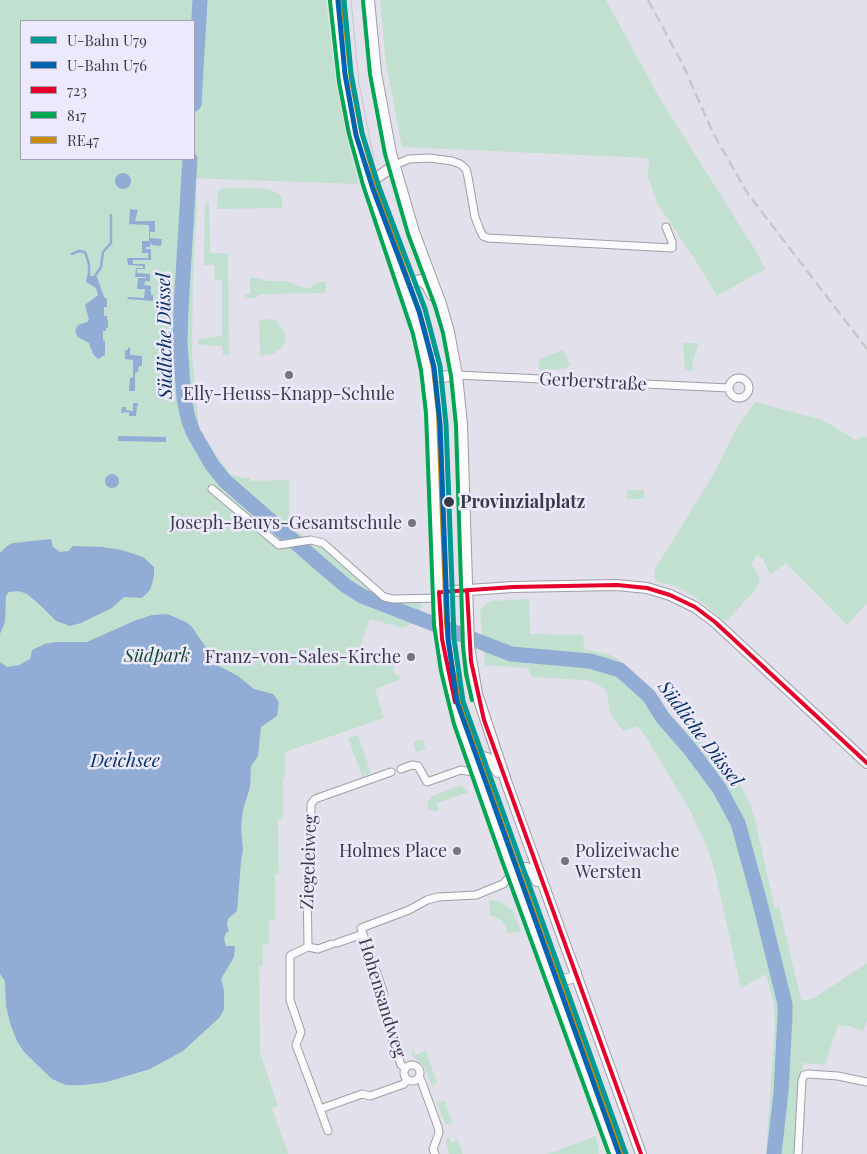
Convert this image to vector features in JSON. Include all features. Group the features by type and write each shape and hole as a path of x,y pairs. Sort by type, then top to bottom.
{"main road":[{"path":"336,0 349,109 369,183 424,351 432,413 439,612 442,639 456,706 513,873 616,1154"},
{"path":"369,0 380,98 395,165 414,232 441,304 458,375 462,425 469,646 477,694 506,784 642,1154"},
{"path":"369,183 395,165"},
{"path":"405,290 409,283 420,280 427,286 434,301 441,304"},
{"path":"424,351 431,357 437,375 458,375"},
{"path":"439,595 467,590 539,586 632,586 656,590 683,600 696,607 724,630 867,763"},
{"path":"474,760 480,756 492,761 502,782 506,784"},
{"path":"513,873 519,868 530,869 542,892 548,895"},
{"path":"542,950 548,953 560,979 568,980 576,972"}],"street":[{"path":"395,165 409,159 429,158 460,164 466,170 468,177 475,217 483,236 488,238 672,248 672,242 666,227"},
{"name":"Gerberstraße","path":"458,375 729,388"},
{"path":"212,489 276,543 287,545 314,540 323,543 384,597 393,599 439,595"},
{"path":"400,769 416,765 420,768 427,782 461,770 474,760"},
{"path":"461,770 478,773"},
{"name":"Ziegeleiweg","path":"308,947 307,878 310,872 311,804 318,797 391,772"},
{"path":"328,1131 296,1045 300,1032 290,1000 290,956 308,947 318,949 335,944 427,900 438,897 476,895 503,884 513,873"},
{"path":"503,884 521,892"},
{"name":"Hohensandweg","path":"362,931 384,994 381,1006 401,1065 405,1068"},
{"name":"Hohensandweg","path":"410,1064 416,1066 420,1071 418,1078 413,1081 407,1079 403,1074 405,1068 410,1064"},
{"path":"798,1154 802,1080 805,1075 838,1076 867,1082"},
{"name":"Hohensandweg","path":"418,1078 421,1080 438,1127 439,1133 433,1149 435,1154"},
{"path":"320,1109 362,1094 370,1096 404,1084 407,1079"}],"green space":[{"name":"Südpark","path":"0,0 326,0 336,82 346,135 358,181 357,184 189,178 188,184 195,184 197,203 192,353 199,430 230,474 250,478 250,481 289,480 289,524 306,540 324,547 353,575 385,597 423,599 417,621 403,628 370,619 358,652 358,654 373,659 385,657 393,653 395,655 394,670 395,674 400,676 399,680 375,689 384,718 285,752 283,819 278,819 279,874 275,874 275,920 269,921 269,943 263,944 263,966 259,966 260,1052 278,1106 272,1108 288,1154 0,1154"},
{"path":"380,0 606,0 659,97 759,256 765,269 717,296 657,203 648,177 649,158 402,147 386,63"},
{"path":"223,188 261,188 270,190 279,194 282,199 282,208 217,209 217,195 219,190"},
{"path":"205,203 209,203 210,253 228,253 229,355 223,355 222,346 198,345 198,339 222,336 222,280 215,280 214,265 204,265"},
{"path":"250,278 260,278 265,281 285,281 308,289 318,282 326,282 326,293 261,294 255,298 247,298 244,294 250,294"},
{"path":"275,319 284,331 286,336 285,342 273,354 260,356 259,320"},
{"path":"683,343 698,343 692,364 694,370 685,371"},
{"path":"563,350 570,365 564,369 539,370 539,359"},
{"path":"755,402 823,420 856,440 865,436 867,438 867,603 847,625 786,563 770,575 763,559 757,555 751,564 758,574 760,581 754,591 728,620 723,620 694,596 675,586 658,582 654,576 655,569 715,472 736,429"},
{"path":"627,490 644,490 644,499 627,499"},
{"path":"529,599 530,634 583,635 584,649 608,654 618,659 685,730 689,728 728,769 741,786 751,806 775,909 779,907 801,999 805,1001 816,997 867,963 867,1020 863,1031 846,1025 844,1027 838,1025 825,1065 803,1063 797,1154 766,1154 775,1024 773,1001 766,974 741,988 709,852 692,814 646,737 638,726 623,731 610,712 606,690 596,683 582,680 532,677 528,668 485,665 480,611 484,605 491,601"},
{"path":"358,735 371,773 362,776 348,738"},
{"path":"423,739 426,749 416,752 413,742"},
{"path":"461,785 469,792 437,803 439,810 429,811 427,804 430,797"},
{"path":"489,900 501,902 511,909 521,932 505,933 507,929 502,921 490,916"},
{"path":"414,1051 415,1055 426,1051 437,1083 434,1086 432,1087 424,1066 412,1056 411,1052"},
{"path":"444,1100 452,1123 446,1125 437,1103"},
{"path":"596,1136 599,1154 547,1154"},
{"path":"449,1137 451,1143 458,1140 463,1154 449,1154 446,1138"}],"water":[{"path":"123,173 131,181 123,189 115,181"},
{"path":"130,209 138,210 135,221 155,221 155,232 150,232 150,238 162,239 161,246 150,243 150,247 146,247 146,249 151,249 151,260 133,260 133,264 145,264 145,269 137,269 137,273 150,274 150,281 145,281 144,285 151,286 149,290 151,295 153,295 153,301 127,299 128,297 144,298 145,289 137,289 138,278 146,277 135,277 136,268 143,268 143,266 128,265 127,258 148,258 148,253 142,253 142,241 149,241 149,225 129,224"},
{"path":"87,275 97,277 104,297 107,299 107,307 104,307 104,316 107,316 108,328 106,328 106,331 103,331 105,355 98,359 93,354 89,343 78,337 75,331 78,325 89,320 85,305 98,295 96,288 86,282"},
{"path":"128,347 130,348 130,355 142,356 142,366 139,366 138,372 135,373 135,391 129,391 130,378 133,377 133,360 125,359 125,350 128,350"},
{"path":"133,403 138,403 136,416 129,416 129,412 121,413 122,407 133,411"},
{"path":"118,436 166,437 166,442 118,441"},
{"path":"112,474 117,476 119,481 117,486 112,488 107,486 105,481 107,476"},
{"path":"51,539 53,547 60,552 68,551 73,546 102,547 122,550 143,557 154,567 154,577 150,590 142,598 124,597 112,608 81,623 70,626 56,621 27,594 19,591 9,592 6,596 5,622 0,634 0,553 13,543"},
{"name":"Deichsee","path":"167,614 186,622 192,627 219,666 238,676 254,689 273,694 279,702 277,716 261,727 258,756 251,766 250,787 243,810 241,827 243,850 237,911 228,919 229,931 224,938 226,946 234,946 235,948 234,957 221,979 224,990 224,1009 220,1017 183,1051 150,1069 107,1082 66,1085 52,1079 24,1052 17,1041 6,1006 5,981 0,974 0,662 7,667 19,665 30,659 32,650 45,644 87,642 134,621 152,615"}],"waterway":[{"name":"Südliche Düssel","path":"195,87 200,0"},
{"name":"Südliche Düssel","path":"190,160 180,343 184,398 193,432 212,465 225,481 346,586 362,596 511,654 590,661 620,670 649,696 663,718 690,749 719,788 738,823 785,1004 781,1092 774,1154"},
{"path":"95,276 101,267 103,252 111,243 111,215"},
{"path":"72,254 79,251 85,252 89,264 89,275"}],"tram line":[{"path":"351,0 359,83 374,160"}],"railway":[{"path":"648,0 683,65 713,133 748,194 867,349"}],"metro line":[{"name":"U79","path":"344,0 351,73 362,133 379,187 425,309 440,366 446,424 454,639 463,701 626,1154"},
{"name":"U76","path":"338,1 345,74 356,135 373,189 419,311 434,367 440,424 448,639 457,702 619,1154"}],"transit line":[{"name":"RE47","path":"342,0 351,80 361,131 375,181 425,330 433,368 438,413 446,624 453,669 466,720 622,1152"},
{"name":"817","path":"330,1 339,82 349,134 363,185 413,334 421,370 426,413 434,625 441,671 448,700 454,724 501,858 609,1154"},
{"name":"817","path":"363,1 370,74 385,154 408,234 435,306 443,333 451,376 456,425 463,646 466,674 472,700"},
{"name":"723","path":"442,592 513,587 617,585 647,588 670,595 695,607 715,622 867,763"},
{"name":"723","path":"467,590 471,661 484,720 641,1154"},
{"name":"723","path":"439,592 442,639 455,702"}],"place":[{"name":"Elly-Heuss-Knapp-Schule","path":"289,375"},
{"name":"Provinzialplatz","path":"449,502"},
{"name":"Joseph-Beuys-Gesamtschule","path":"412,523"},
{"name":"Franz-von-Sales-Kirche","path":"411,657"},
{"name":"Holmes Place","path":"457,851"},
{"name":"Polizeiwache Wersten","path":"565,861"}]}
